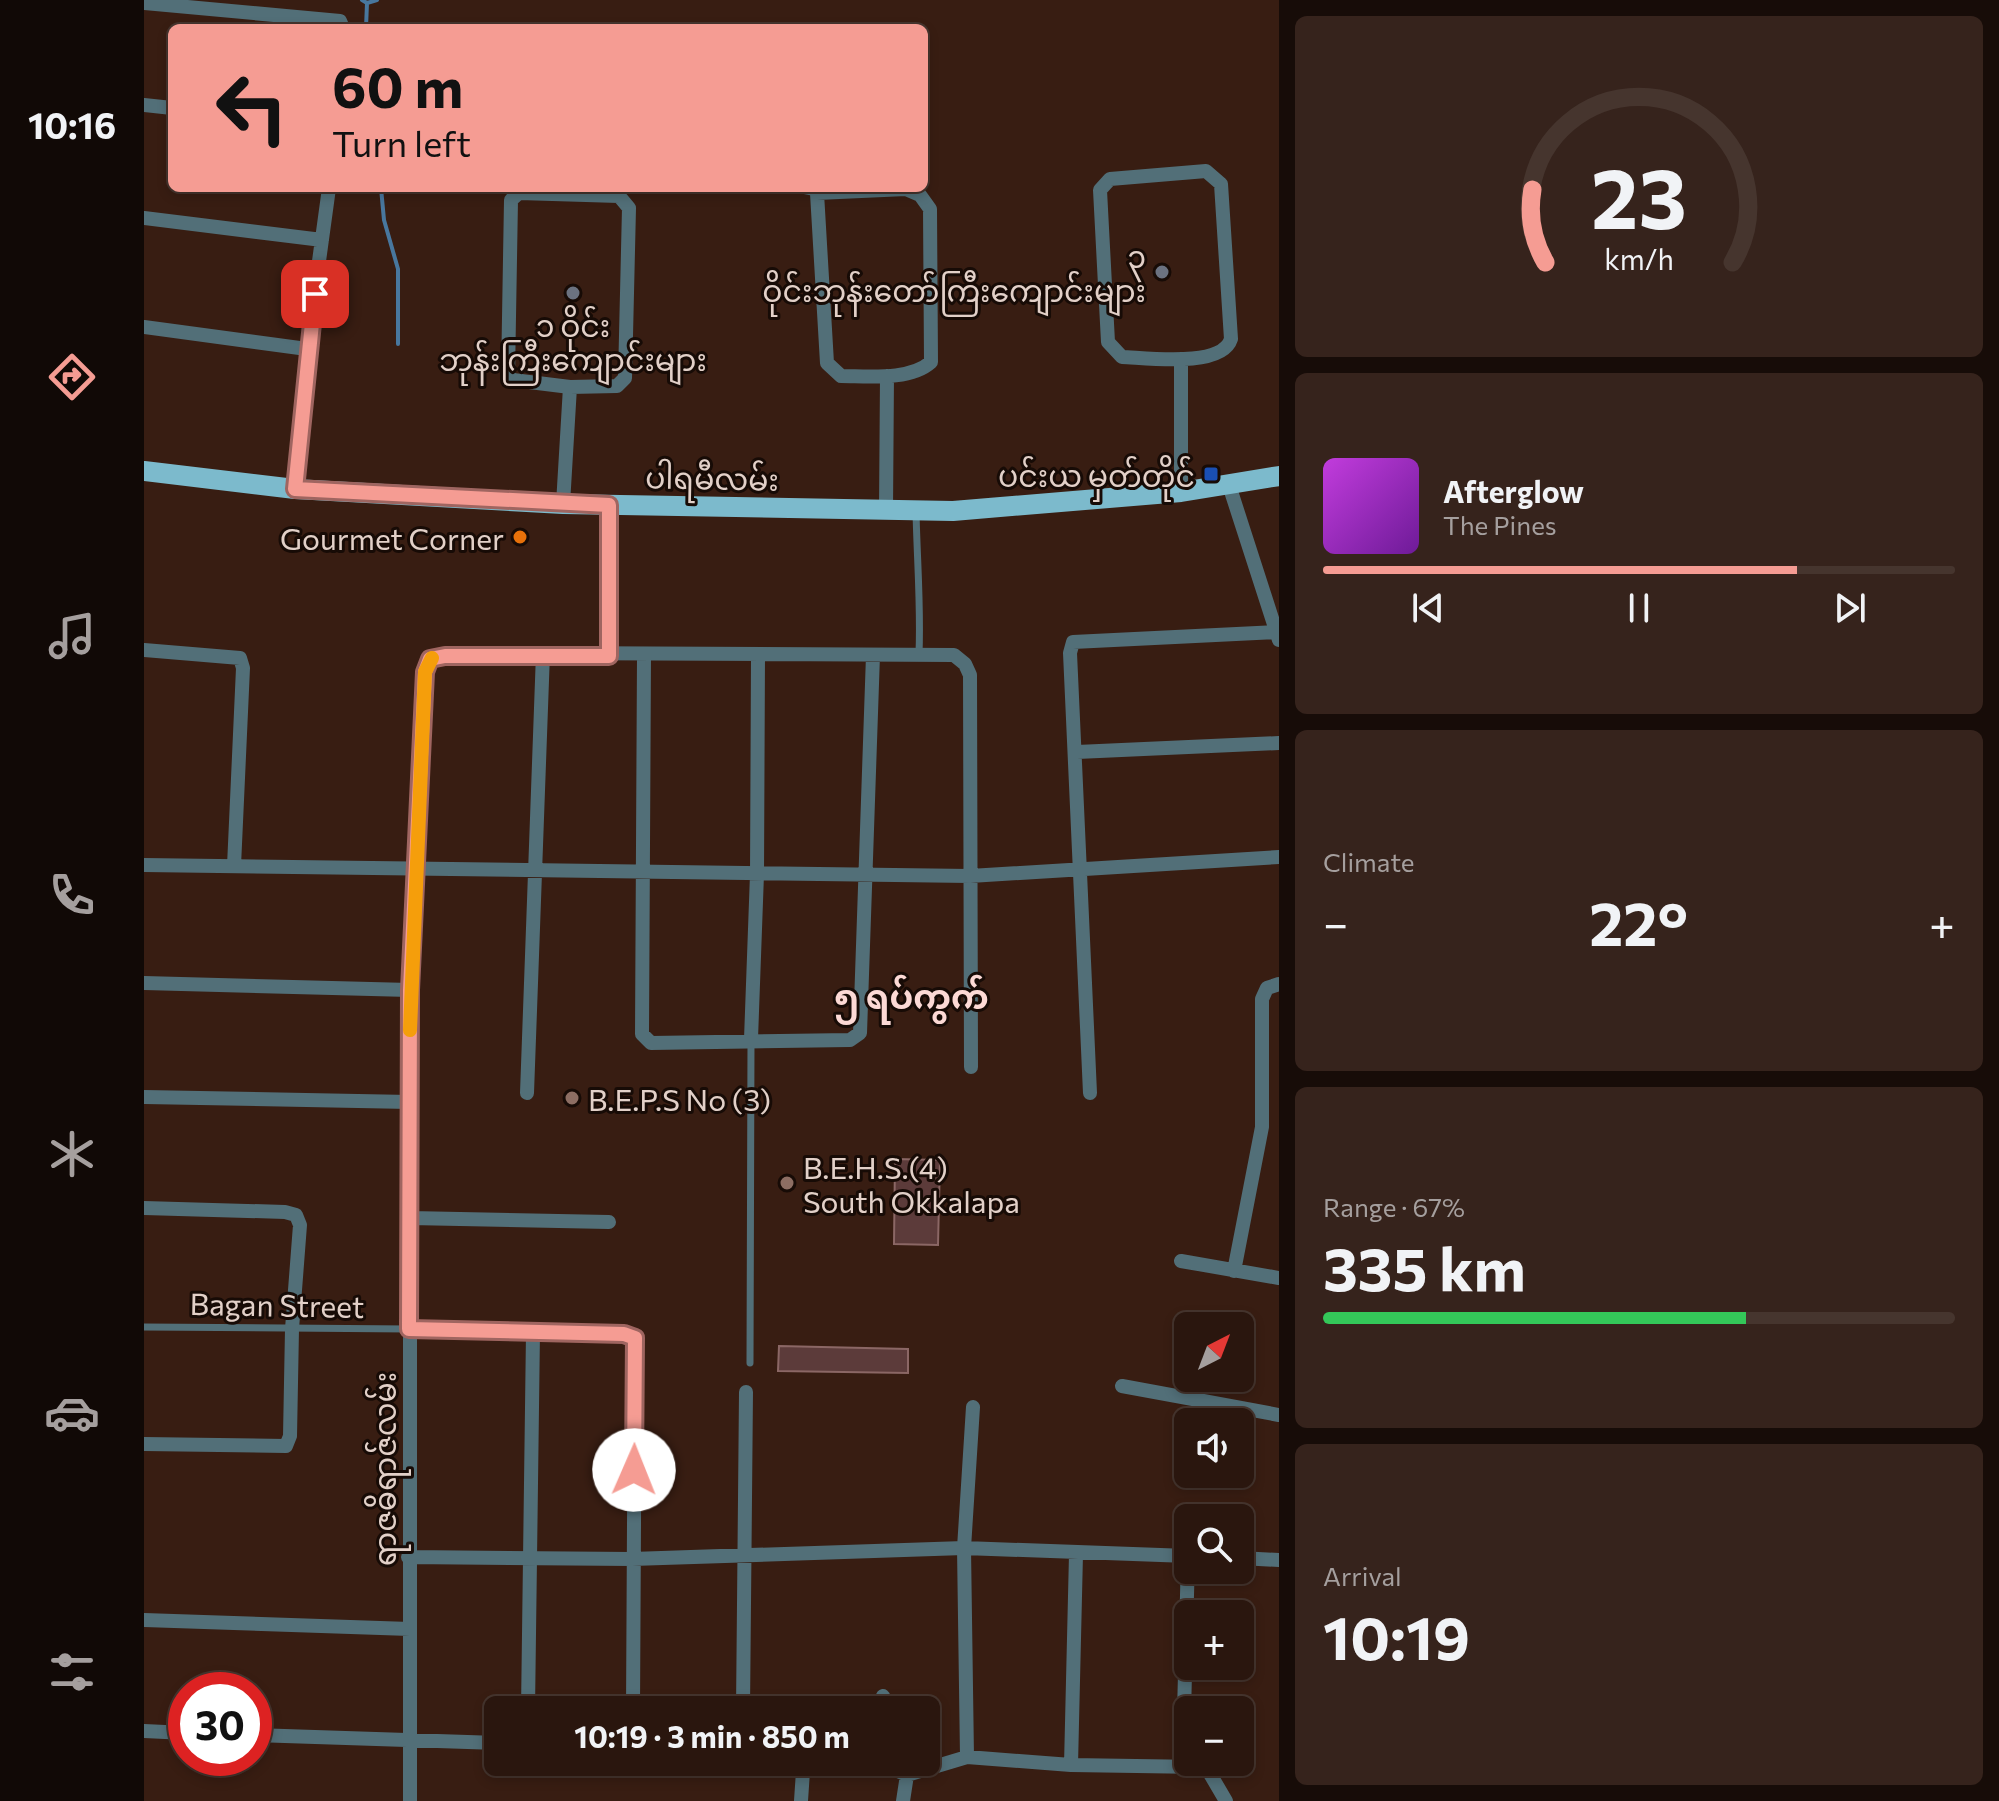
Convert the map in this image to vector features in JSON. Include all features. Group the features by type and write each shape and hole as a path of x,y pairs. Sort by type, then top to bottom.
{"main road":[{"name":"ပါရမီလမ်း","path":"144,471 295,489 563,504 886,510 965,510 1181,492 1279,476"}],"street":[{"path":"144,3 334,24"},
{"path":"144,105 168,108"},
{"path":"1206,171 1221,184 1231,339 1221,354 1181,359 1122,357 1108,342 1100,190 1110,179 1206,171"},
{"path":"295,489 307,349 328,192"},
{"path":"839,192 817,193 827,363 841,376 887,376 925,368 933,354 930,209 920,195 913,192"},
{"path":"519,193 619,196 629,208 625,378 617,386 570,387 508,376 511,200 519,193"},
{"path":"144,218 322,240"},
{"path":"144,327 307,349"},
{"path":"1181,359 1181,492"},
{"path":"886,510 887,376"},
{"path":"563,504 570,387"},
{"path":"1090,1093 1077,752 1070,653 1073,642 1278,634 1229,485"},
{"path":"609,505 609,656"},
{"path":"144,650 240,658 243,668 234,866"},
{"path":"527,1093 543,653 609,656 954,655 965,664 970,675 971,1067"},
{"name":"ရာဇဓိရာဇ်လမ်း","path":"410,1801 410,990 425,672 430,659 543,653"},
{"path":"644,656 641,872 644,1039 651,1043 751,1039 850,1040 860,1033 873,655"},
{"path":"751,1039 757,874 758,656"},
{"path":"1077,752 1279,743"},
{"path":"144,865 970,876 1279,857"},
{"path":"144,983 410,990"},
{"path":"1234,1271 1262,1127 1262,999 1267,988 1279,984"},
{"path":"144,1097 410,1102"},
{"path":"144,1208 296,1215 300,1225 292,1329 290,1436 286,1446 144,1444"},
{"path":"410,1218 609,1222"},
{"path":"1181,1261 1279,1278"},
{"path":"409,1329 624,1334 635,1338 633,1696"},
{"path":"528,1696 533,1332"},
{"path":"1122,1386 1279,1415"},
{"path":"743,1696 746,1392"},
{"path":"967,1757 964,1548 973,1407"},
{"path":"408,1557 632,1559 964,1548 1174,1556"},
{"path":"1071,1765 1076,1554"},
{"path":"1254,1559 1279,1560"},
{"path":"1184,1696 1187,1584"},
{"path":"144,1620 410,1629"},
{"path":"144,1731 168,1732"},
{"path":"272,1736 484,1743"},
{"path":"940,1765 967,1757 1071,1765 1174,1764"},
{"path":"800,1776 801,1801"},
{"path":"903,1801 907,1776"},
{"path":"1211,1776 1226,1801"}],"lane":[{"path":"812,192 817,193"},
{"path":"916,510 917,578 921,594 919,657"},
{"path":"750,1363 751,1039"},
{"name":"Bagan Street","path":"144,1327 409,1329"}],"building":[{"path":"895,1159 940,1160 938,1245 894,1244"},
{"path":"779,1346 908,1349 908,1373 778,1371"}],"waterway":[{"path":"362,0 367,3 377,0"},
{"path":"366,24 367,3"},
{"path":"381,192 384,220 398,269 398,344"}],"slow traffic":[{"path":"410,1030 425,672 432,658"}],"place":[{"name":"၃ ဝိုင်းဘုန်းတော်ကြီးကျောင်းများ","path":"1162,272"},
{"name":"၁ ဝိုင်း ဘုန်းကြီးကျောင်းများ","path":"573,293"},
{"name":"ပင်းယ မှတ်တိုင်","path":"1211,474"},
{"name":"Gourmet Corner","path":"520,537"},
{"name":"B.E.P.S No (3)","path":"572,1098"},
{"name":"B.E.H.S.(4) South Okkalapa","path":"787,1183"}],"district":[{"name":"၅ ရပ်ကွက်","path":"911,995"}],"route":[{"path":"315,294 295,489 609,505 609,656 543,653 445,656 430,659 425,672 410,990 409,1329 624,1334 635,1338 634,1470"}]}
